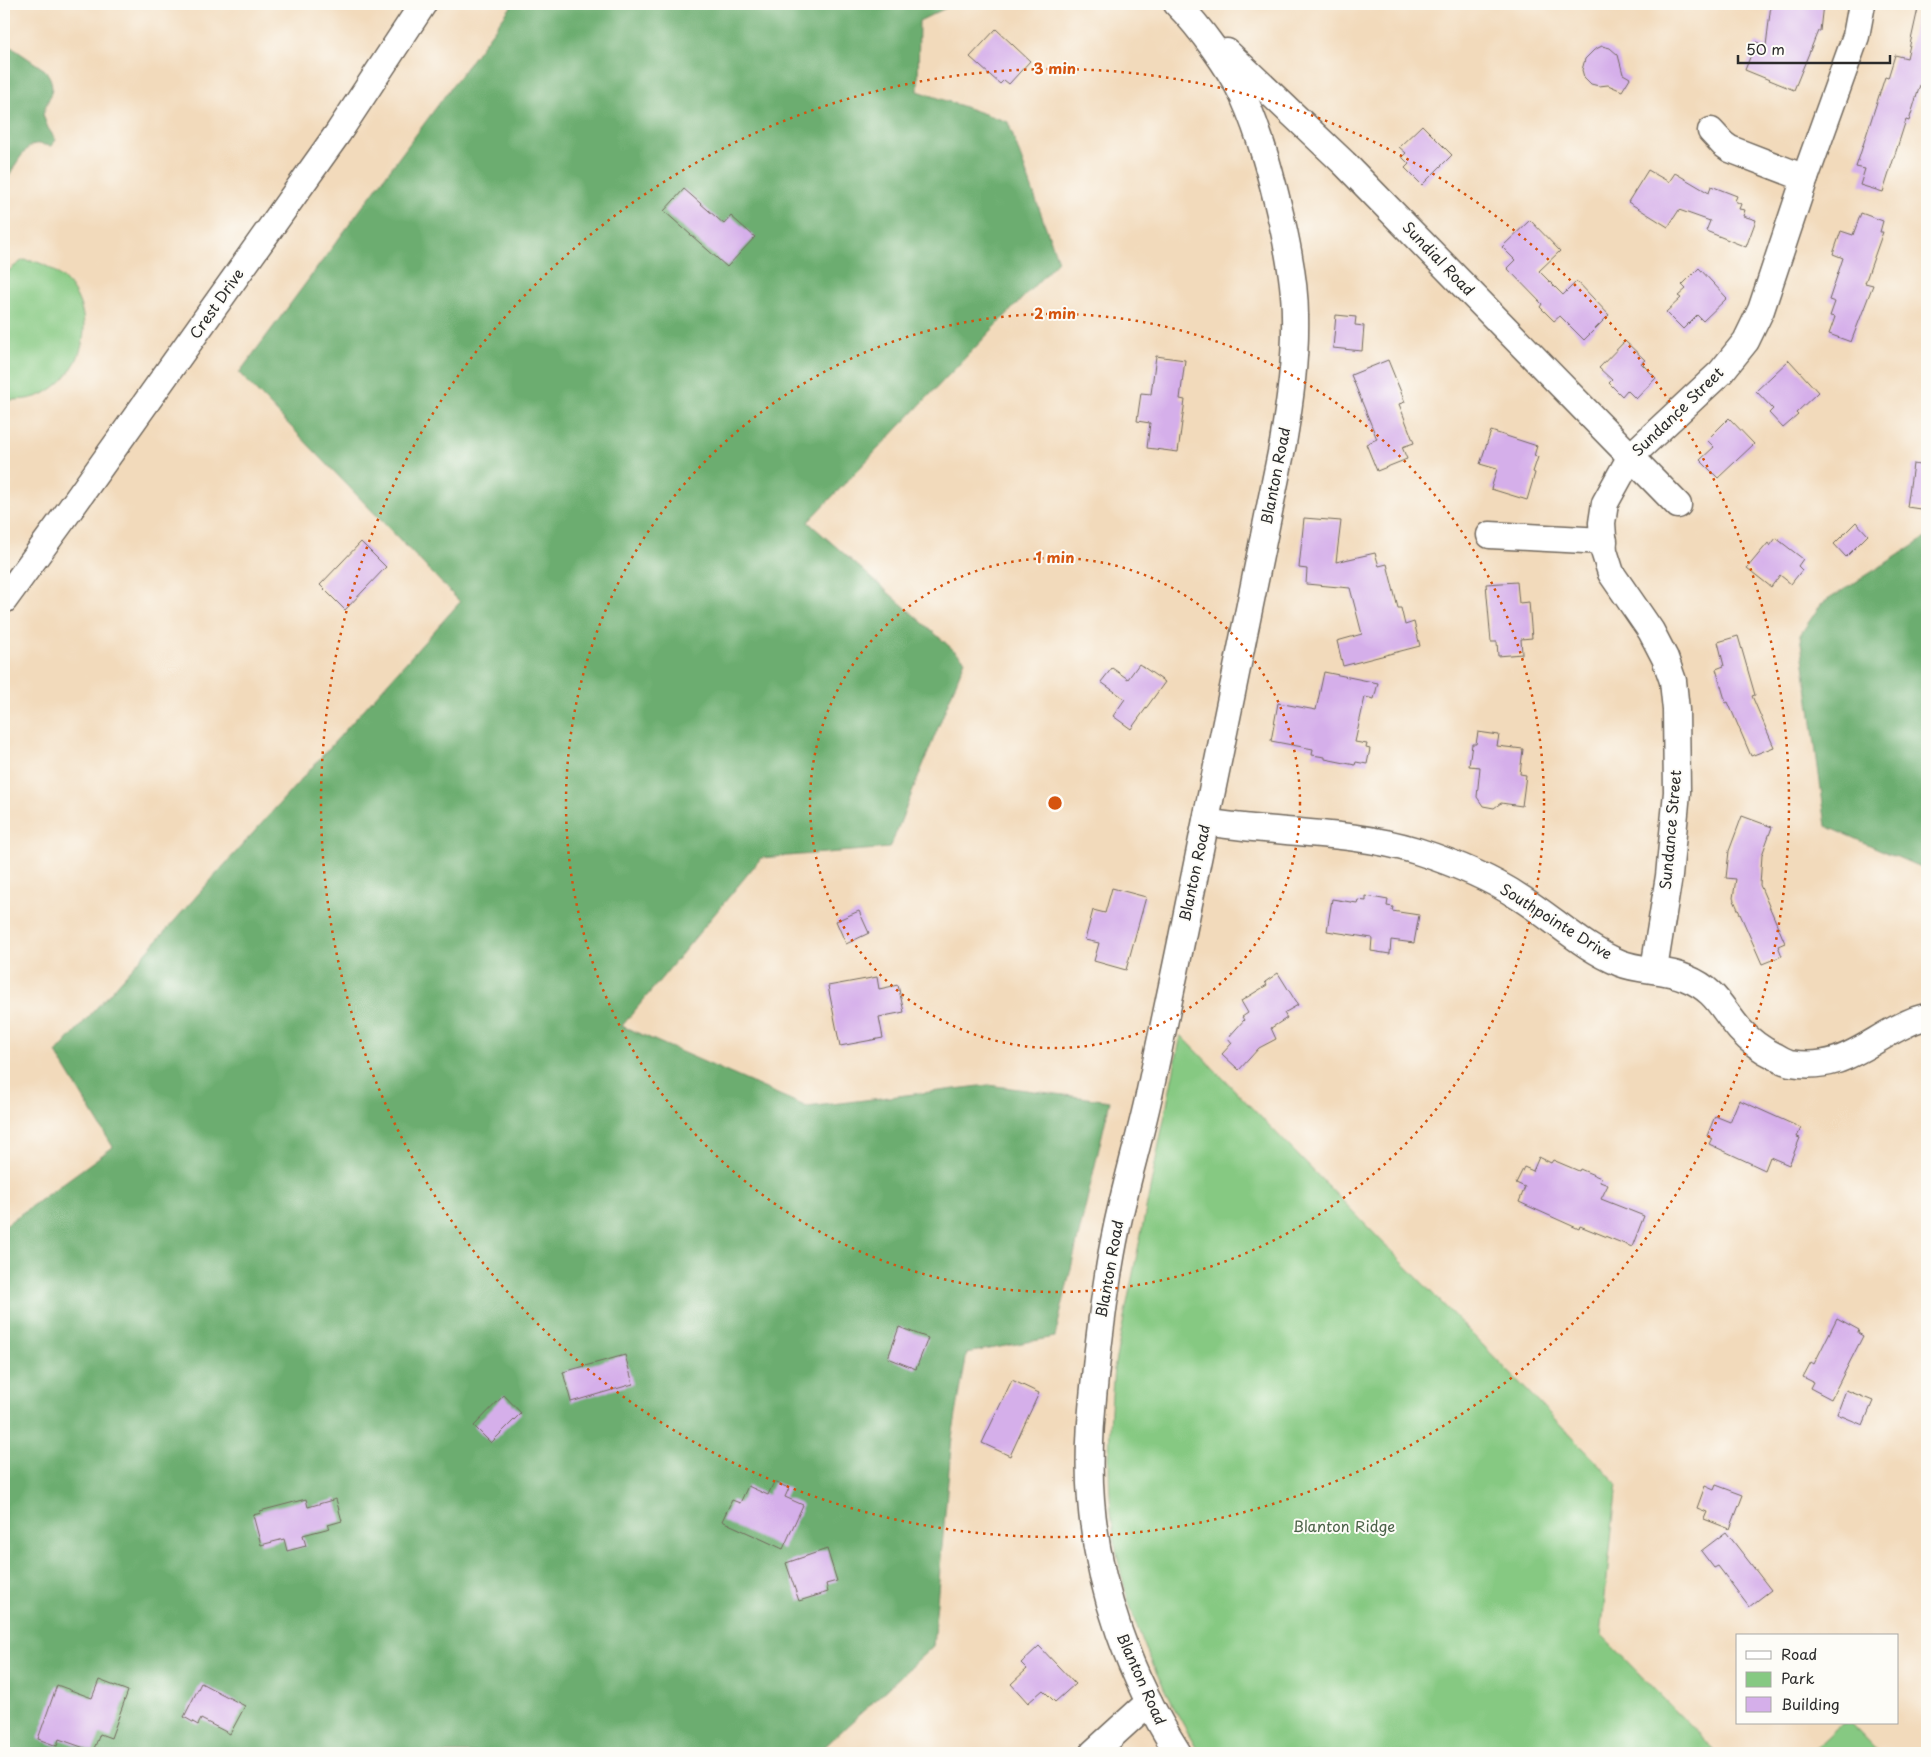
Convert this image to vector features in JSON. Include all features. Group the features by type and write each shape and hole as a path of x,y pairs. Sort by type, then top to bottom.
{"street":[{"name":"Crest Drive","path":"4,600 338,133 423,4"},
{"name":"Sundance Street","path":"1654,969 1669,876 1677,792 1676,710 1673,681 1665,658 1651,631 1611,573 1604,551 1602,523 1604,503 1630,456 1721,372 1746,341 1761,310 1805,178 1856,36 1862,4"},
{"name":"Sundial Road","path":"1184,11 1344,162 1678,505"},
{"name":"Blanton Road","path":"1178,1753 1159,1724 1128,1657 1117,1626 1096,1544 1091,1492 1091,1406 1104,1291 1116,1228 1148,1103 1284,443 1294,373 1296,314 1293,276 1284,229 1272,178 1256,130 1242,95 1184,11"},
{"path":"1711,131 1722,144 1730,149 1805,178"},
{"path":"1490,535 1604,542"},
{"name":"Southpointe Drive","path":"1206,822 1242,828 1359,839 1416,851 1470,871 1518,896 1589,945 1621,963 1686,977 1708,990 1726,1009 1740,1030 1762,1049 1788,1062 1818,1065 1851,1056 1902,1026 1927,1017"},
{"path":"1093,1753 1149,1702"}],"green space":[{"path":"513,4 954,4 919,21 918,91 1008,122 1058,261 808,522 965,660 890,848 761,858 622,1026 807,1107 988,1085 1110,1101 1055,1337 967,1353 952,1437 933,1646 818,1753 4,1753 4,1226 113,1147 56,1053 460,602 239,373"},
{"path":"4,42 45,70 49,76 52,87 43,115 48,128 56,140 51,146 35,144 26,150 12,170 4,188"},
{"path":"23,260 42,264 60,276 73,291 81,308 84,327 82,346 74,364 62,380 45,393 20,400 4,400 4,274"},
{"path":"1927,537 1927,870 1826,826 1800,635 1821,604"},
{"name":"Blanton Ridge","path":"1181,1035 1617,1483 1601,1635 1717,1753 1200,1753 1161,1682 1130,1606 1113,1531 1109,1485 1114,1368"},
{"path":"1842,1724 1851,1724 1879,1753 1811,1753"}],"building":[{"path":"1771,4 1823,4 1820,31 1818,31 1794,90 1745,70 1756,42 1766,46"},
{"path":"1919,4 1927,4 1927,62 1909,121 1906,120 1883,192 1860,185 1865,169 1856,167 1885,77 1888,78 1895,55 1907,58"},
{"path":"996,29 1030,61 1009,84 1004,80 1000,84 970,57"},
{"path":"1602,46 1610,48 1618,55 1623,74 1630,78 1622,91 1608,85 1599,86 1591,84 1584,77 1582,70 1585,59 1594,50"},
{"path":"1422,125 1452,155 1422,185 1405,168 1409,164 1402,157 1406,153 1399,147"},
{"path":"1648,170 1669,182 1675,173 1709,193 1711,186 1737,196 1735,201 1741,204 1739,209 1745,210 1743,216 1756,220 1746,247 1706,231 1710,221 1679,210 1668,227 1628,202"},
{"path":"684,189 724,224 731,216 755,237 727,267 664,211"},
{"path":"1861,213 1883,221 1880,232 1883,232 1865,283 1873,285 1851,342 1829,334 1835,317 1830,316 1835,302 1829,300 1843,258 1833,254 1841,231 1853,235"},
{"path":"1530,220 1560,251 1539,271 1563,295 1577,281 1609,315 1584,340 1560,316 1554,321 1540,307 1542,304 1507,268 1515,260 1502,247"},
{"path":"1699,268 1727,298 1703,321 1697,315 1683,329 1666,312 1681,298 1678,296 1686,289 1682,285"},
{"path":"1336,315 1356,317 1355,325 1364,326 1362,351 1333,348"},
{"path":"1625,341 1645,360 1641,363 1656,378 1636,399 1627,390 1622,396 1609,383 1612,380 1599,368"},
{"path":"1156,356 1185,360 1180,399 1185,400 1178,452 1147,448 1150,423 1137,421 1141,393 1151,394"},
{"path":"1388,360 1405,402 1399,404 1414,443 1402,447 1407,459 1377,471 1366,444 1377,439 1351,375"},
{"path":"1789,360 1818,392 1796,413 1798,415 1783,428 1769,413 1773,409 1756,391"},
{"path":"1729,418 1754,444 1718,478 1700,460 1714,447 1707,440"},
{"path":"1491,431 1537,446 1534,456 1538,457 1527,500 1491,489 1497,469 1480,464"},
{"path":"1913,464 1927,466 1927,510 1907,507"},
{"path":"1304,518 1341,521 1336,562 1375,553 1379,566 1387,564 1398,608 1401,608 1405,625 1414,622 1420,646 1343,666 1337,641 1362,634 1350,588 1306,584 1307,569 1299,568"},
{"path":"1856,522 1868,535 1846,557 1834,544"},
{"path":"1776,538 1803,559 1798,566 1802,570 1791,584 1780,575 1771,587 1747,568 1768,543 1770,546"},
{"path":"361,542 386,567 345,610 320,585"},
{"path":"1517,582 1519,603 1529,602 1532,638 1521,639 1522,654 1498,656 1497,642 1491,642 1486,584"},
{"path":"1738,636 1755,695 1752,696 1774,747 1751,756 1728,702 1726,703 1716,669 1724,666 1718,642"},
{"path":"1139,664 1165,682 1131,729 1113,716 1125,699 1101,682 1112,668 1128,679"},
{"path":"1324,672 1378,683 1374,699 1365,697 1355,742 1367,744 1366,748 1370,749 1367,764 1356,762 1355,765 1325,759 1325,757 1312,755 1313,749 1271,741 1278,703 1316,710"},
{"path":"1478,732 1499,735 1497,746 1523,749 1520,774 1526,775 1522,806 1501,803 1494,808 1483,806 1477,797 1480,767 1469,766 1472,744 1476,744"},
{"path":"1742,816 1772,827 1762,855 1760,885 1785,943 1778,946 1782,956 1762,964 1733,898 1736,879 1726,878 1729,851"},
{"path":"1112,888 1146,897 1126,970 1094,961 1099,943 1085,940 1093,910 1105,913"},
{"path":"1366,896 1388,900 1387,906 1393,907 1392,911 1419,915 1414,943 1391,940 1390,954 1371,951 1372,938 1327,931 1332,899 1357,903 1358,900 1366,901"},
{"path":"859,911 869,933 846,944 836,921"},
{"path":"1278,973 1298,1005 1284,1013 1287,1018 1271,1028 1276,1039 1259,1048 1239,1070 1222,1054 1232,1043 1228,1038 1244,1020 1242,1017 1248,1013 1241,1001 1267,985 1265,982"},
{"path":"877,977 879,989 898,985 904,1012 879,1017 883,1038 840,1046 828,986"},
{"path":"1739,1100 1801,1128 1797,1137 1800,1138 1789,1165 1770,1157 1765,1170 1709,1144 1712,1138 1707,1136 1715,1116 1730,1122"},
{"path":"1539,1157 1551,1163 1553,1160 1601,1178 1600,1182 1608,1185 1601,1199 1644,1216 1632,1247 1580,1226 1579,1229 1519,1202 1525,1187 1516,1183 1524,1167 1533,1171"},
{"path":"1837,1318 1859,1330 1858,1333 1863,1336 1831,1399 1810,1388 1813,1382 1803,1377 1811,1362 1814,1364"},
{"path":"899,1327 928,1338 916,1369 888,1358"},
{"path":"625,1355 633,1384 571,1402 563,1372"},
{"path":"1012,1380 1039,1393 1010,1456 982,1443"},
{"path":"1846,1390 1873,1401 1863,1425 1837,1414"},
{"path":"504,1395 521,1413 491,1443 474,1426"},
{"path":"774,1482 789,1488 785,1497 803,1505 783,1549 722,1521 732,1500 740,1503 748,1486 768,1495"},
{"path":"1716,1485 1743,1495 1730,1529 1704,1519 1707,1512 1697,1508 1705,1486 1714,1490"},
{"path":"306,1499 308,1507 336,1499 342,1521 328,1525 330,1528 303,1535 306,1546 287,1551 284,1539 261,1545 253,1515 261,1513 260,1511"},
{"path":"1726,1532 1771,1590 1749,1607 1718,1566 1714,1568 1701,1551"},
{"path":"827,1549 837,1581 826,1584 828,1592 799,1601 786,1563"},
{"path":"1039,1646 1075,1684 1055,1702 1043,1690 1028,1703 1011,1684 1027,1669 1021,1663"},
{"path":"99,1680 128,1691 111,1738 100,1734 93,1751 59,1739 57,1746 38,1739 57,1685 92,1698"},
{"path":"201,1683 245,1706 230,1734 201,1719 198,1725 184,1717"}]}
